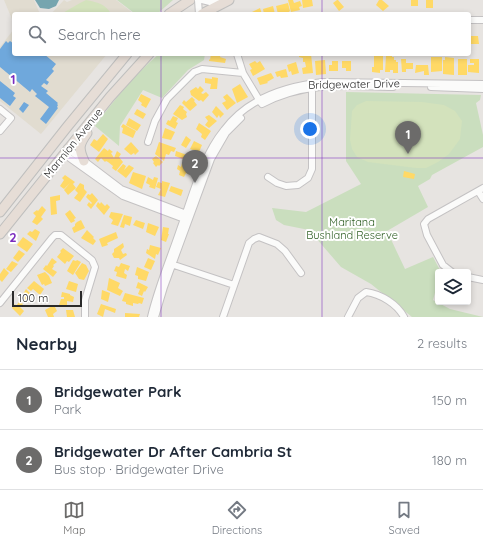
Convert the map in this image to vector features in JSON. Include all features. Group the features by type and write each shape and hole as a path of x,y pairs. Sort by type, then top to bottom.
{"highway":[{"path":"164,12 179,0"},
{"path":"172,12 190,0"},
{"path":"206,12 229,0"},
{"name":"Marmion Avenue","path":"0,212 125,56"},
{"name":"Marmion Avenue","path":"0,234 66,149 147,56"},
{"path":"84,161 80,151 80,142 104,112 103,105"},
{"path":"18,190 31,179 53,150 66,149 61,138 67,127"}],"street":[{"path":"198,0 198,12"},
{"path":"202,0 210,2 218,0"},
{"path":"471,20 483,20"},
{"path":"238,56 243,73 260,102"},
{"path":"148,142 155,121 167,99 194,72 202,69 243,73"},
{"name":"Bridgewater Drive","path":"151,317 187,217 219,144 226,133 260,102 312,85 338,82 483,84"},
{"path":"268,177 277,183 286,186 298,185 308,178 312,169 312,85"},
{"name":"Bridgewater Drive","path":"312,85 483,89"},
{"path":"0,109 11,118 0,132"},
{"path":"66,149 123,196 187,217"},
{"path":"66,149 121,189 187,217"},
{"path":"449,269 444,265 427,235 424,224 428,219 481,189 483,199"},
{"path":"0,303 52,238 56,235 60,235 92,260 95,267 85,300 85,317"},
{"path":"223,317 249,243 256,238 259,237 280,246 302,273"},
{"path":"171,264 234,285"},
{"name":"Bridgewater Drive","path":"155,317 171,264"},
{"path":"471,277 483,280"},
{"path":"348,317 358,298 366,292 377,295 392,303 399,309 404,317"}],"shaded area":[{"path":"4,0 34,0 39,12 12,12 12,19"},
{"path":"64,0 67,2 72,0 116,0 132,12 53,12"},
{"path":"12,32 12,56 105,56 41,134 0,101 0,47"}],"green space":[{"path":"86,0 97,3 107,8 110,12 64,12"},
{"path":"117,0 173,0 159,12 133,12"},
{"path":"157,56 205,56 204,60 188,70 162,98 143,90 120,126 119,146 95,126 141,70"},
{"name":"Maritana Bushland Reserve","path":"346,92 481,95 480,100 476,103 483,135 483,147 432,175 430,179 418,186 428,207 387,231 405,269 433,257 439,269 435,269 435,293 433,300 435,301 435,305 442,305 450,309 483,317 412,317 371,284 341,267 309,230 284,225 276,220 272,208 306,212 361,184 346,161"},
{"path":"366,101 422,102 444,105 455,111 462,121 460,139 449,154 426,168 368,162 357,157 352,149 350,140 352,111 357,105"}],"building: Homes":[{"path":"288,0 293,0 294,3 300,1 302,6 299,7 300,10 291,12"},
{"path":"302,0 312,0 313,6 303,8"},
{"path":"337,0 344,7 339,11 333,3"},
{"path":"379,0 382,0 389,6 383,11 376,5"},
{"path":"411,0 418,0 418,6 411,6"},
{"path":"426,0 433,0 433,8 426,8"},
{"path":"288,3 290,11 278,12 276,6"},
{"path":"273,6 274,12 264,12 263,9"},
{"path":"260,8 261,12 252,12"},
{"path":"471,36 478,36 479,44 471,44"},
{"path":"211,56 220,56 226,59 225,63 209,61 209,59 210,60"},
{"path":"311,56 313,73 303,74 302,68 306,67 305,62 303,62 303,58 299,57"},
{"path":"374,56 383,56 383,70 380,70 380,73 372,72 372,67 374,67"},
{"path":"386,56 394,57 394,60 398,62 398,73 393,73 393,70 390,70 390,72 385,72"},
{"path":"431,57 442,57 442,71 431,72"},
{"path":"445,57 454,58 454,75 443,74 443,60 445,60"},
{"path":"401,59 406,59 406,63 413,63 413,69 406,69 406,72 402,72"},
{"path":"458,59 467,59 467,75 458,75"},
{"path":"470,59 479,59 479,73 468,72 468,65 474,65 474,63 470,63"},
{"path":"325,60 326,74 316,75 315,61"},
{"path":"255,61 257,63 260,61 265,69 253,76 250,70 252,69 249,64"},
{"path":"332,61 338,61 338,71 329,71 329,65 332,65"},
{"path":"342,61 351,61 351,71 346,71 346,68 342,68"},
{"path":"296,62 299,73 292,75 291,71 289,72 287,65"},
{"path":"416,65 428,65 429,75 424,75 424,71 415,73"},
{"path":"286,69 288,77 277,77 275,72"},
{"path":"271,73 274,78 267,82 268,83 260,85 257,78"},
{"path":"212,77 218,78 217,89 210,89 211,84 205,83 205,78 212,79"},
{"path":"240,84 248,97 237,103 232,89"},
{"path":"200,86 204,90 201,93 203,94 206,92 209,95 203,102 191,95 190,91 196,87 198,89"},
{"path":"141,94 151,99 146,108 141,105 142,103 138,100"},
{"path":"227,94 236,103 227,110 222,103 226,101 223,97"},
{"path":"192,97 197,105 190,111 182,103 184,100 186,102"},
{"path":"180,105 184,107 183,109 187,112 187,117 182,120 173,114"},
{"path":"216,106 224,114 220,118 219,115 217,118 212,112"},
{"path":"137,109 146,114 143,119 134,114"},
{"path":"209,115 217,121 209,128 205,125 208,121 205,117"},
{"path":"173,116 178,118 176,122 178,123 175,129 166,124"},
{"path":"129,118 141,125 137,131 126,125"},
{"path":"199,123 211,131 205,140 201,137 202,134 196,129"},
{"path":"123,124 136,131 133,138 122,133 123,128 121,127"},
{"path":"165,128 175,132 171,140 162,138"},
{"path":"103,134 108,139 99,152 90,145 94,139 97,141"},
{"path":"186,136 191,140 186,148 181,145"},
{"path":"194,141 202,145 199,152 190,149"},
{"path":"131,142 139,151 135,155 134,153 131,155 124,149"},
{"path":"159,142 176,148 174,152 171,151 169,155 166,154 164,161 155,154"},
{"path":"104,148 113,152 111,153 114,158 117,151 121,154 119,157 123,162 116,171 112,168 113,166 101,158 98,162 95,159"},
{"path":"176,151 187,155 188,153 192,155 190,157 192,158 194,154 198,156 194,159 191,166 185,164 186,161 183,159 175,156"},
{"path":"156,156 163,162 156,167 152,159"},
{"path":"182,163 189,169 188,174 186,173 184,177 179,175 180,171 177,169 178,165 181,167"},
{"path":"123,164 126,166 124,170 129,165 134,168 126,178 117,171"},
{"path":"404,171 415,174 414,179 403,177"},
{"path":"133,172 146,176 142,189 129,183"},
{"path":"65,175 75,182 73,184 76,188 68,195 64,190 70,183 64,189 60,186 64,180 62,178"},
{"path":"148,177 153,180 154,177 158,178 155,189 149,187 150,185 146,183"},
{"path":"162,181 170,183 165,197 158,195 161,189 156,187 158,182 162,183"},
{"path":"80,183 84,185 84,189 87,192 80,202 74,198 78,193 75,190"},
{"path":"171,186 183,190 181,196 169,191"},
{"path":"92,193 98,200 91,209 87,205 89,202 91,204 92,203 86,197 88,194 90,195"},
{"path":"60,195 60,200 56,201 57,214 51,215 50,197"},
{"path":"98,202 100,204 101,202 105,206 107,204 110,207 104,215 96,206"},
{"path":"42,206 46,210 41,217 43,219 37,225 32,222 36,216 33,213 37,210 38,211"},
{"path":"70,210 76,218 74,219 75,221 71,223 65,214"},
{"path":"111,212 123,214 118,226 111,224 113,220 109,217"},
{"path":"124,215 132,217 130,226 125,224 124,228 120,227"},
{"path":"81,220 85,228 74,233 72,228"},
{"path":"136,220 145,223 143,229 133,225"},
{"path":"148,223 159,227 155,236 146,232"},
{"path":"163,227 169,228 169,234 166,242 161,240"},
{"path":"35,229 40,232 36,241 27,234"},
{"path":"87,230 96,241 93,245 81,238"},
{"path":"116,232 118,238 102,247 99,239"},
{"path":"23,237 33,244 27,252 17,245"},
{"path":"123,243 124,247 121,250 123,254 126,253 127,255 120,260 119,258 114,258 112,254 114,249"},
{"path":"150,245 161,248 158,255 156,254 155,259 146,253 147,249 149,250"},
{"path":"63,248 74,256 65,264 57,257"},
{"path":"19,250 25,254 18,262 13,258"},
{"path":"52,258 57,262 53,265 54,266 52,269 57,272 53,277 43,269"},
{"path":"148,258 155,261 151,270 144,267"},
{"path":"73,260 81,262 73,275 67,271"},
{"path":"12,261 18,264 11,272 6,269"},
{"path":"82,263 86,265 89,271 84,280 79,279 75,273"},
{"path":"121,263 130,266 128,271 125,269 124,273 127,275 126,279 116,276 117,272 114,271 116,266 119,267"},
{"path":"137,267 149,272 146,281 138,279 138,276 135,275"},
{"path":"4,268 9,273 2,282 0,280 0,274"},
{"path":"45,272 49,276 52,283 45,286 44,284 42,285 37,275"},
{"path":"109,278 120,283 118,288 123,291 120,296 107,290"},
{"path":"34,281 44,289 40,295 33,289 31,291 27,288"},
{"path":"69,281 78,284 76,292 66,289"},
{"path":"138,282 148,287 142,296 138,294 140,289 136,288"},
{"path":"26,289 32,295 25,303 20,299"},
{"path":"102,290 110,293 108,302 101,299"},
{"path":"62,292 70,294 74,297 73,302 67,301 67,306 59,305 61,299 64,299 64,297 61,297"},
{"path":"125,293 144,298 142,304 133,303 133,306 126,304 126,302 122,301"},
{"path":"19,302 23,304 20,307 24,311 20,316 12,308"},
{"path":"101,304 116,309 115,313 105,309 103,317 97,314"},
{"path":"54,305 57,311 53,314 54,317 48,317 45,310"},
{"path":"66,310 73,310 75,317 67,317"},
{"path":"125,313 140,314 139,317 125,317"}],"building: Schools":[{"path":"6,41 8,43 10,41 12,42 12,56 46,56 56,64 52,69 54,71 46,80 49,82 47,85 44,83 41,86 48,91 46,93 58,103 58,108 46,124 40,119 49,107 35,96 37,94 32,89 30,92 0,67 0,49"},
{"path":"0,81 15,93 13,96 16,98 10,106 0,98"},
{"path":"24,102 29,105 23,113 19,109"}],"building: Public":[{"path":"35,0 59,0 56,6 49,9 40,8"}],"place":[{"name":"Bridgewater Park","path":"408,154"},
{"name":"Bridgewater Dr After Cambria St","path":"195,183"}]}
